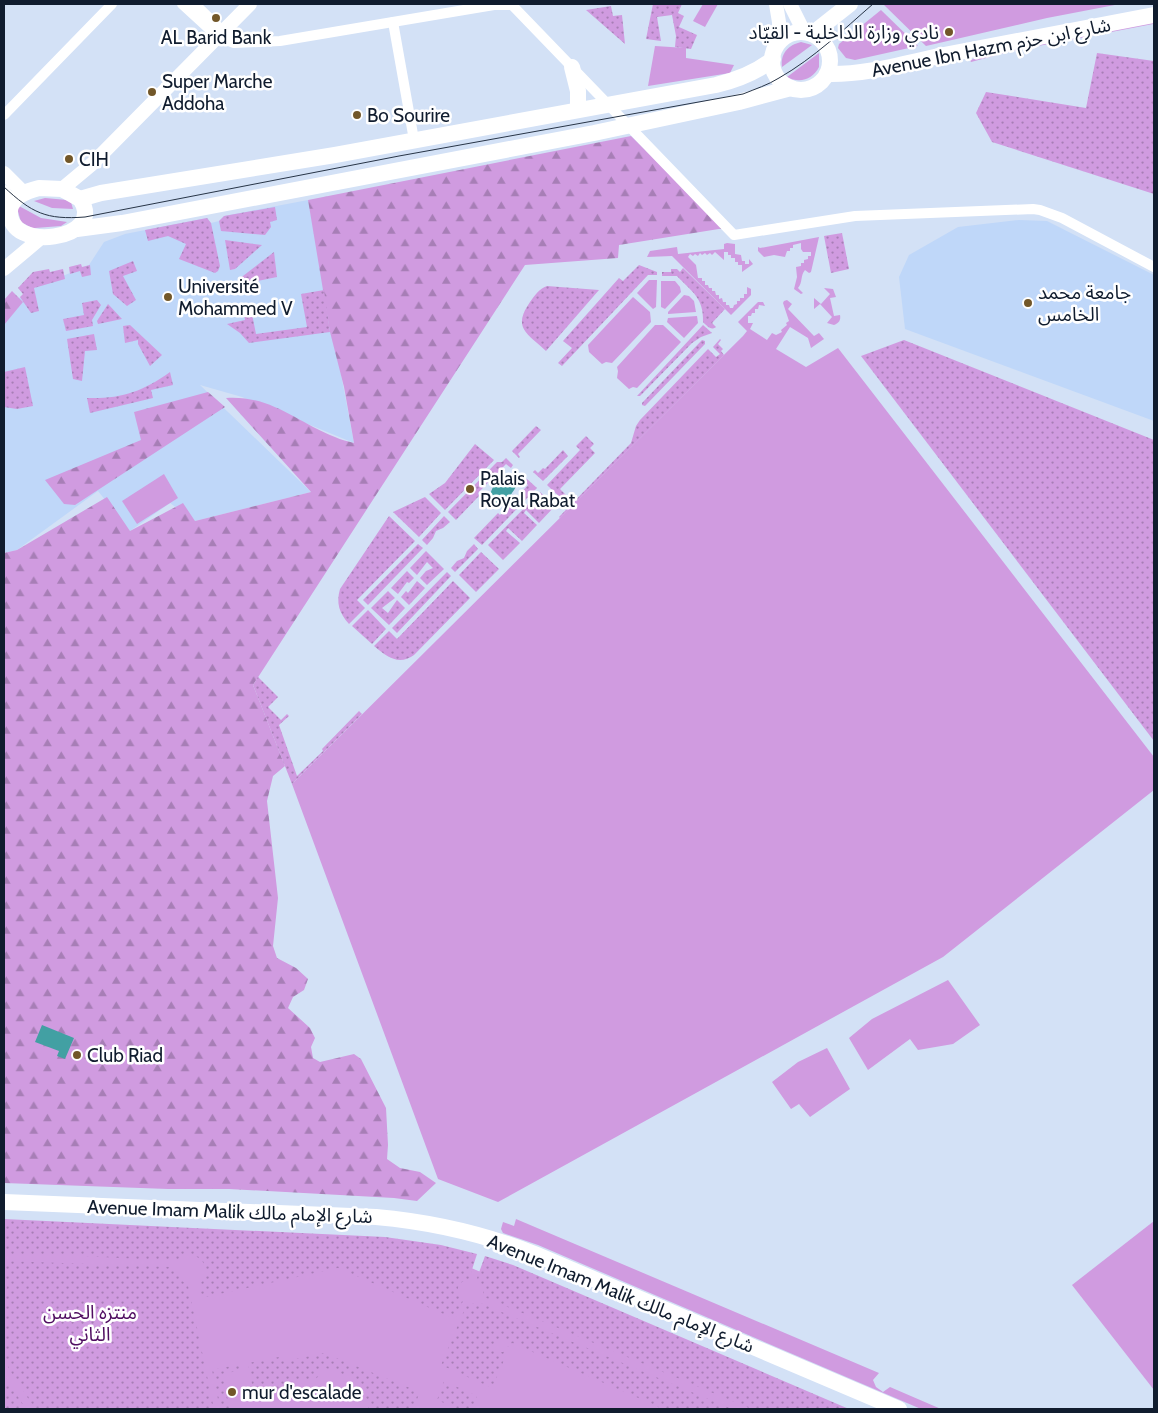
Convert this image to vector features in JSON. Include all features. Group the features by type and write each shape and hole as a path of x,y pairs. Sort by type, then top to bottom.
{"main road":[{"path":"791,88 779,79 774,69 773,59 779,43 789,35 808,33 850,4"},
{"name":"Avenue Ibn Hazm شارع ابن حزم","path":"827,74 872,71 943,55 1154,15"},
{"path":"4,235 64,234 77,229 629,126 746,101 791,88 803,90 814,87 827,74 830,62 828,51 822,41 808,33"},
{"path":"31,235 14,225 11,205 39,188 72,194 101,192 335,155 727,82 751,73 773,59"},
{"path":"572,67 578,91 578,110"},
{"path":"72,194 84,207 83,222 77,229"},
{"name":"Avenue Imam Malik شارع الإمام مالك","path":"4,1202 376,1217 452,1228 489,1238 537,1255 899,1409"},
{"name":"Avenue Imam Malik شارع الإمام مالك","path":"4,1212 374,1226 448,1237 494,1249 535,1264 876,1409"}],"street":[{"path":"4,115 112,4"},
{"path":"182,4 234,43 280,41 494,5 511,4 734,235 855,216 1033,209 1062,218 1154,267"},
{"path":"195,4 221,34"},
{"path":"72,194 89,167 250,4"},
{"path":"776,4 779,22 779,43"},
{"path":"790,4 808,33"},
{"path":"393,22 414,140"},
{"path":"4,172 11,205"},
{"path":"6,268 31,235"}],"shaded area":[{"path":"308,200 354,443 242,397 200,385 311,492 195,521 170,503 130,531 98,491 17,550 4,553 4,320 20,297 34,288 89,265 104,242 125,234 207,218 211,223 219,221 224,216"},
{"name":"جامعة محمد الخامس","path":"1019,220 1047,221 1154,275 1154,421 905,329 899,277 909,255 958,227"},
{"path":"510,475 516,476 518,480 509,497 497,503 492,502 490,495 495,484"},
{"path":"42,1025 74,1038 65,1059 57,1056 59,1051 35,1042"}],"green space":[{"path":"653,4 682,4 678,13 684,16 679,27 697,35 691,49 675,47 676,36 672,15 657,17 661,41 646,39"},
{"path":"703,4 718,4 705,27 693,21"},
{"name":"نادي وزارة الداخلية - القيّاد","path":"883,4 1120,4 1047,18 926,46"},
{"path":"611,6 613,16 622,15 625,44 586,10"},
{"path":"881,10 918,46 855,60 846,58 838,48 839,44"},
{"path":"1154,22 1153,24 1012,51 971,62 970,60 998,53"},
{"path":"801,42 812,45 782,67 782,58 786,51 792,45"},
{"path":"655,46 686,48 686,58 734,65 730,73 648,86"},
{"path":"819,53 819,67 813,75 801,80 787,77"},
{"path":"1097,53 1154,61 1154,194 992,142 976,113 986,92 1086,108"},
{"path":"631,136 725,228 619,245 618,258 525,265 253,685 285,766 273,776 267,801 278,898 273,946 277,958 296,968 308,979 304,990 293,997 288,1008 310,1028 315,1038 311,1047 313,1058 320,1062 354,1054 361,1059 386,1108 387,1159 400,1168 420,1172 436,1183 417,1201 394,1198 229,1189 168,1189 4,1183 4,553 17,550 107,497 130,531 183,503 195,521 311,492 226,398 242,398 270,405 321,431 354,443 344,387 330,332 308,200"},
{"path":"45,198 67,200 71,202 73,209 52,208 34,201"},
{"path":"19,206 41,218 67,222 61,226 32,228 21,222 17,208"},
{"path":"275,207 277,220 270,222 271,227 265,235 221,231 219,221 224,216"},
{"path":"207,218 211,223 220,266 215,273 179,259 186,244 168,236 148,241 145,230"},
{"path":"842,233 849,269 831,273 824,236"},
{"path":"819,237 811,272 809,273 805,270 802,274 798,288 803,293 801,294 794,289 797,277 796,267 801,266 804,260 808,259 808,256 811,256 811,252 803,252 801,243 793,245 790,251 787,251 785,257 774,255 764,257 758,251 758,247"},
{"path":"225,240 262,245 235,269 230,270"},
{"path":"724,244 735,244 735,254 741,255 742,261 745,261 745,264 749,264 749,259 753,264 742,272 742,265 738,265 738,262 735,262 735,258 731,258 728,252 724,252 724,260 715,252 712,255 710,253 702,255 700,253 698,256 690,254 688,257 696,265 698,278 702,278 702,281 705,281 705,285 712,288 716,295 719,295 719,299 722,298 723,302 726,302 726,305 729,305 730,308 737,304 737,301 740,301 740,298 744,298 744,294 747,294 747,287 751,289 751,295 731,315 672,256 647,257 650,251 677,247 678,254 724,249"},
{"path":"274,252 277,277 239,285 239,279"},
{"path":"133,261 137,271 123,276 136,300 127,306 113,294 109,271"},
{"path":"81,264 82,267 90,265 91,275 82,277 80,271 70,274 69,267"},
{"path":"639,265 657,272 657,275 648,275 562,366 558,363 572,348 563,341 619,278 623,281"},
{"path":"683,268 725,309 712,323 716,327 709,328 703,322 699,301 677,276 662,276 662,272 671,272 671,269 677,269 680,272"},
{"path":"49,269 50,272 63,269 65,279 34,288 39,311 31,313 20,297 23,294 18,288 33,272"},
{"path":"649,280 657,280 656,307 653,309 637,293"},
{"path":"661,281 675,281 680,287 681,292 665,309 661,307"},
{"path":"547,286 599,290 546,351 524,329 522,318 534,297"},
{"path":"824,288 833,289 836,297 830,298 834,316 840,315 839,321 834,325 827,323 832,317 820,304 814,309 814,298 821,304 830,294"},
{"path":"324,290 330,332 249,343 240,333 227,324 245,320 243,305 250,304 256,334 307,327 301,294"},
{"path":"12,291 23,302 4,325 4,300"},
{"path":"684,295 689,296 694,301 696,312 668,314 668,312"},
{"path":"633,297 650,312 651,322 612,363 606,362 602,364 589,352 588,345"},
{"path":"97,300 101,305 92,320 93,326 66,331 63,319 84,315 82,303"},
{"path":"787,300 792,304 788,309 814,336 819,333 824,339 811,348 808,338 790,327 776,349 806,367 838,348 1154,757 1154,790 943,957 498,1202 438,1179 292,784 743,336 747,331 738,322 758,302 763,302 765,306 759,305 758,309 755,309 755,313 748,316 748,323 753,323 750,329 767,340 772,333 776,335 782,332 781,330 789,321 783,303"},
{"path":"108,304 122,319 98,324 97,321"},
{"path":"697,316 698,323 684,338 667,322 668,318"},
{"path":"130,325 162,355 150,366 138,344 138,340 125,343 123,326"},
{"path":"655,325 663,325 681,342 637,388 629,389 617,378 617,367"},
{"path":"703,325 712,333 692,343 640,396 637,396"},
{"path":"94,334 97,350 85,351 82,381 73,379 67,339"},
{"path":"720,339 718,344 723,349 721,351 724,355 560,518 631,443 636,426 640,420 708,349 716,357 720,354 713,347"},
{"path":"702,340 705,341 705,344 645,406 642,405 642,403"},
{"path":"904,340 1154,440 1154,741 861,356"},
{"path":"25,367 33,406 17,409 4,407 4,372"},
{"path":"170,372 173,385 151,390 153,398 90,413 87,398 110,397 131,393 150,385"},
{"path":"208,392 225,407 75,505 64,504 45,480 141,440 134,412"},
{"path":"536,426 541,430 518,454 519,458 512,451"},
{"path":"586,436 594,444 590,448 595,453 560,489 569,498 565,502 547,485 580,450 576,446"},
{"path":"475,444 494,460 445,510 429,494 445,483"},
{"path":"563,450 568,456 543,481 533,472 535,470 538,473 543,468 545,469"},
{"path":"506,458 513,465 511,468 506,464 478,493 479,496 456,520 448,512 497,462 502,462"},
{"path":"164,474 178,498 137,524 122,501"},
{"path":"527,479 537,488 482,545 474,538 498,513 500,515 528,485 524,481"},
{"path":"540,492 555,506 539,523 526,510 524,513 537,525 522,541 508,528 506,531 520,543 503,560 488,545"},
{"path":"425,497 441,513 419,537 393,512"},
{"path":"389,516 415,541 357,600 365,608 349,624 339,608 340,589"},
{"path":"444,516 450,522 436,531 427,545 422,540"},
{"path":"418,544 423,548 368,605 363,600"},
{"path":"474,544 478,549 455,572 451,568 457,561 464,558 467,551"},
{"path":"426,551 444,569 427,585 420,578 426,571 433,568 427,562 417,575 410,568"},
{"path":"481,552 499,569 476,592 459,575"},
{"path":"407,571 414,578 409,583 407,582 398,594 391,588"},
{"path":"447,572 451,576 397,633 392,628"},
{"path":"417,581 425,588 409,605 401,597 406,591 408,593"},
{"path":"453,581 470,598 414,655 403,660 393,659 374,646 389,631 397,639"},
{"path":"388,591 395,598 382,608 388,613 397,600 405,608 389,625 371,608"},
{"path":"368,610 386,629 372,644 352,626"},
{"path":"258,677 278,697 268,707 281,720 287,714 289,716 279,725 297,776 323,751 322,749 359,711 362,714 292,784 253,685"},
{"path":"948,980 980,1025 953,1044 918,1050 910,1039 868,1070 849,1038 872,1019"},
{"path":"827,1048 850,1089 810,1117 799,1104 791,1109 772,1082 798,1062"},
{"path":"4,1219 385,1237 441,1245 477,1254 469,1279 459,1285 458,1291 463,1301 455,1319 338,1268 206,1297 201,1294 199,1286 205,1277 204,1263 190,1255 185,1255 175,1261 45,1254 4,1255"},
{"path":"516,1219 879,1373 873,1380 876,1387 883,1392 890,1387 941,1409 921,1409 538,1245 503,1233 501,1229 503,1222 514,1226"},
{"path":"1154,1221 1154,1390 1072,1285"},
{"name":"منتزه الحسن الثاني","path":"4,1233 457,1262 806,1409 4,1409"},
{"path":"485,1256 513,1265 849,1409 751,1409 484,1297 482,1285 477,1278"},
{"path":"7,1261 174,1267 181,1280 188,1285 214,1409 35,1409 9,1369 4,1357 4,1314 7,1284 4,1265"},
{"path":"478,1302 732,1409 658,1409 659,1407 512,1343 510,1347 507,1346 505,1340 501,1339 495,1342 494,1348 499,1352 503,1352 506,1349 508,1351 492,1388 441,1365 466,1306"},
{"path":"324,1353 420,1392 413,1409 368,1409 371,1401 359,1393 348,1371 348,1376 323,1367 315,1379 309,1381 295,1379 281,1392 272,1394 262,1393 252,1385 248,1363 284,1356 286,1361"},
{"path":"241,1364 242,1370 222,1374 230,1409 220,1409 212,1370"},
{"path":"4,1375 26,1409 4,1409"},
{"path":"444,1381 477,1396 472,1409 459,1409 437,1400"}],"tram line":[{"path":"4,187 23,203 40,213 71,218 85,217 399,156 743,94 766,85 804,62 873,4"}],"place":[{"name":"AL Barid Bank","path":"216,18"},
{"name":"نادي وزارة الداخلية - القيّاد","path":"949,32"},
{"name":"Super Marche Addoha","path":"152,92"},
{"name":"Bo Sourire","path":"357,115"},
{"name":"CIH","path":"69,159"},
{"name":"Université Mohammed V","path":"168,297"},
{"name":"جامعة محمد الخامس","path":"1028,303"},
{"name":"Palais Royal Rabat","path":"470,489"},
{"name":"Club Riad","path":"77,1055"},
{"name":"mur d'escalade","path":"232,1392"}]}
